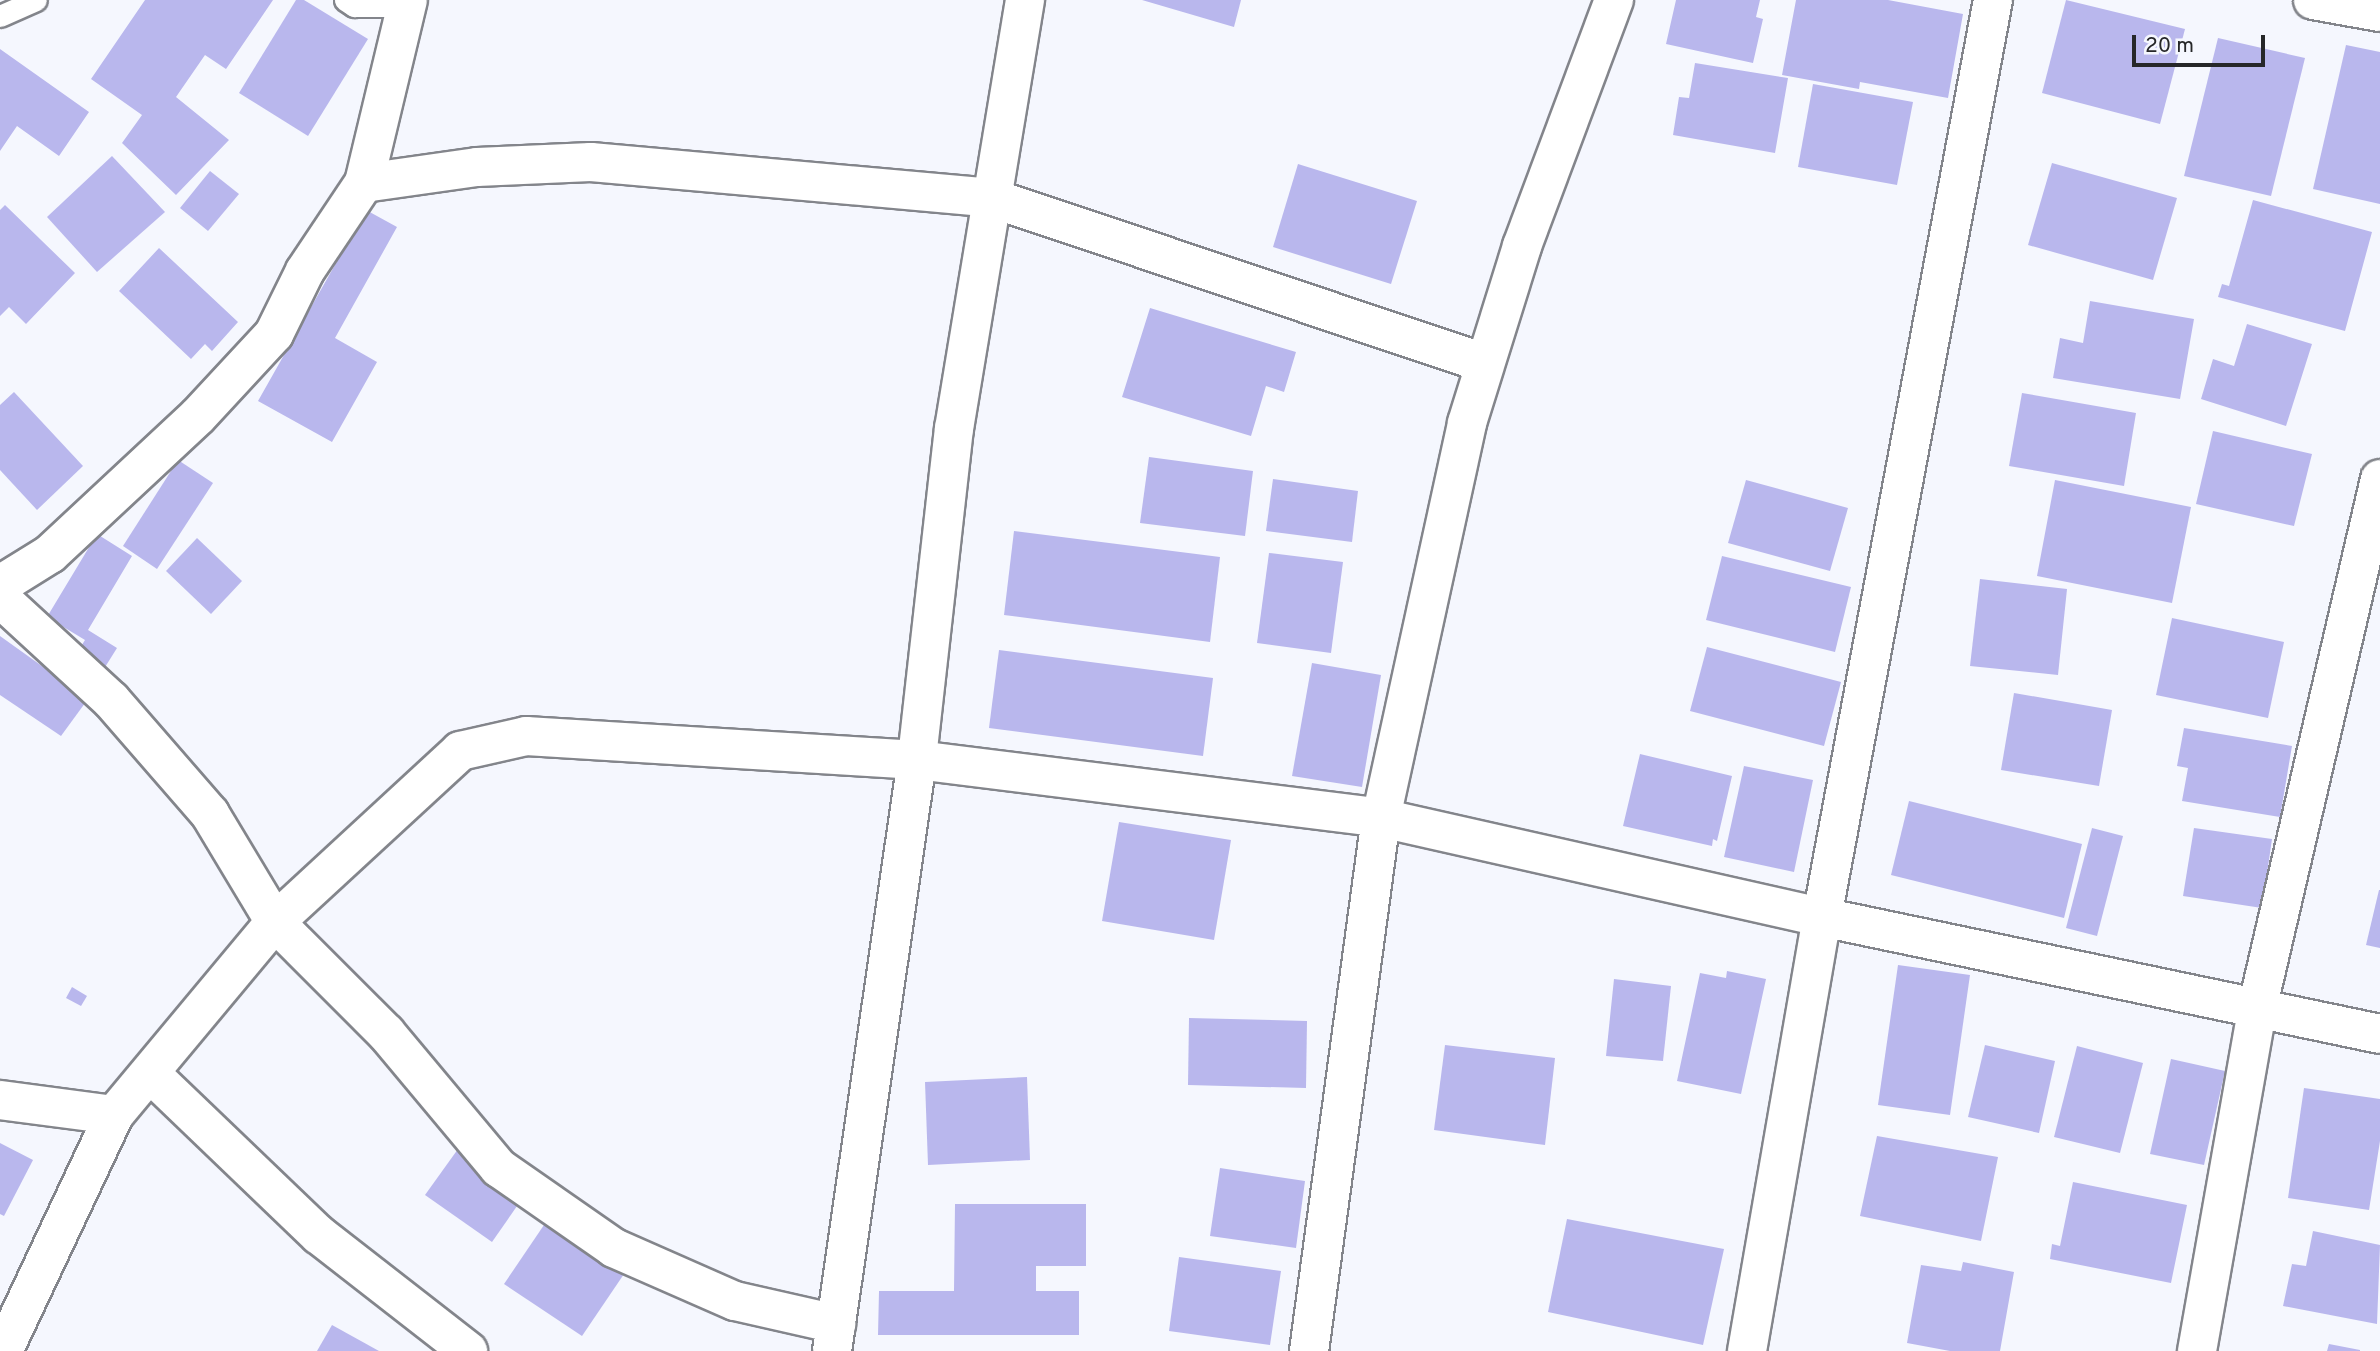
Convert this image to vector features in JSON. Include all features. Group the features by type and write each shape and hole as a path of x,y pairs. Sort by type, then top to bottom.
{"street":[{"path":"0,598 111,700 210,814 275,922 386,1033 499,1168 614,1248 735,1301 834,1337 917,760 954,428 1024,0"},
{"path":"1309,1351 1381,818 1467,423 1522,246 1614,0"},
{"path":"1747,1351 1822,917 1993,0"},
{"path":"2313,0 2380,12"},
{"path":"0,585 50,554 198,416 274,334 305,271 364,183 406,3"},
{"path":"364,183 477,167 591,162 992,198 1484,363"},
{"path":"2197,1351 2257,1009 2380,479"},
{"path":"3,1351 114,1115 151,1074 275,922 460,751 526,736 917,760 1381,818 1822,917 2380,1034"},
{"path":"151,1074 319,1236 468,1351"},
{"path":"0,1100 114,1115"}],"lane":[{"path":"0,16 36,0"},
{"path":"345,0 354,6 406,3"}],"building":[{"path":"145,0 273,0 226,69 205,55 176,97 229,140 176,195 122,143 142,115 91,79"},
{"path":"296,0 304,0 368,39 308,136 239,93"},
{"path":"1142,0 1241,0 1234,27"},
{"path":"1676,0 1760,0 1756,17 1763,19 1753,63 1666,44"},
{"path":"1796,0 1888,0 1963,14 1948,98 1860,82 1859,89 1782,75"},
{"path":"2066,0 2185,29 2160,124 2042,93"},
{"path":"2218,38 2305,58 2271,196 2184,176"},
{"path":"2346,45 2380,52 2380,204 2313,189"},
{"path":"0,49 89,112 59,156 17,126 0,151"},
{"path":"1695,63 1788,78 1775,153 1673,135 1679,97 1689,98"},
{"path":"1813,84 1913,102 1897,185 1798,167"},
{"path":"112,156 165,212 97,272 47,217"},
{"path":"2052,163 2177,198 2153,280 2028,245"},
{"path":"1298,164 1417,201 1391,284 1273,247"},
{"path":"210,171 239,194 208,231 180,208"},
{"path":"2253,200 2372,232 2345,331 2218,297 2222,284 2229,286"},
{"path":"5,205 75,273 26,324 9,307 0,316 0,210"},
{"path":"366,210 397,227 335,338 377,362 332,442 258,401"},
{"path":"159,248 238,322 212,351 205,344 191,359 119,291"},
{"path":"2090,301 2194,319 2180,399 2053,378 2060,338 2083,343"},
{"path":"1150,308 1296,352 1284,392 1266,386 1251,436 1122,397"},
{"path":"2247,324 2312,344 2286,426 2201,399 2213,359 2234,366"},
{"path":"14,392 83,466 37,510 0,470 0,405"},
{"path":"2022,393 2136,413 2124,486 2009,466"},
{"path":"2213,431 2312,454 2294,526 2196,504"},
{"path":"1149,457 1253,471 1245,536 1140,523"},
{"path":"178,460 213,483 157,569 123,546"},
{"path":"1273,479 1358,491 1352,542 1266,531"},
{"path":"1746,480 1848,508 1830,571 1728,543"},
{"path":"2055,480 2191,507 2172,603 2037,576"},
{"path":"1014,531 1220,557 1210,642 1004,615"},
{"path":"97,534 132,556 88,630 117,648 102,672 75,656 85,640 47,617"},
{"path":"197,538 242,581 211,614 166,571"},
{"path":"1269,553 1343,562 1331,653 1257,643"},
{"path":"1722,556 1851,587 1835,652 1706,620"},
{"path":"1980,579 2067,589 2058,675 1970,666"},
{"path":"2172,618 2284,642 2268,718 2156,695"},
{"path":"0,636 88,699 61,736 0,695"},
{"path":"1707,647 1841,682 1824,746 1690,711"},
{"path":"999,650 1213,678 1203,756 989,728"},
{"path":"1312,663 1381,675 1362,787 1292,776"},
{"path":"2014,693 2112,710 2099,786 2001,770"},
{"path":"2184,728 2292,746 2280,817 2182,801 2188,768 2177,766"},
{"path":"1640,754 1732,776 1717,841 1713,839 1712,846 1623,826"},
{"path":"1744,766 1813,780 1794,872 1724,857"},
{"path":"1909,801 2082,844 2064,918 1891,875"},
{"path":"1119,822 1231,840 1214,940 1102,921"},
{"path":"2092,828 2123,836 2097,936 2066,928"},
{"path":"2194,828 2272,839 2262,908 2183,896"},
{"path":"2380,890 2380,948 2366,945"},
{"path":"1898,965 1970,975 1950,1115 1878,1105"},
{"path":"1727,971 1766,979 1741,1094 1677,1081 1700,973 1726,978"},
{"path":"1614,979 1671,986 1663,1061 1606,1056"},
{"path":"72,987 87,996 81,1006 66,998"},
{"path":"1189,1018 1307,1021 1306,1088 1188,1085"},
{"path":"1445,1045 1555,1058 1545,1145 1434,1130"},
{"path":"1985,1045 2055,1061 2039,1133 1968,1117"},
{"path":"2077,1046 2143,1063 2120,1153 2054,1137"},
{"path":"2171,1059 2225,1071 2204,1165 2150,1154"},
{"path":"1027,1077 1030,1160 928,1165 925,1082"},
{"path":"2304,1088 2380,1099 2380,1141 2369,1210 2288,1198"},
{"path":"1877,1136 1998,1157 1981,1241 1860,1216"},
{"path":"0,1143 33,1160 4,1216 0,1214"},
{"path":"458,1149 524,1196 492,1242 425,1195"},
{"path":"1220,1168 1305,1181 1296,1248 1210,1236"},
{"path":"2073,1182 2187,1205 2171,1283 2050,1259 2052,1244 2060,1246"},
{"path":"955,1204 1086,1204 1086,1266 1036,1266 1036,1291 1079,1291 1079,1335 878,1335 879,1291 954,1291"},
{"path":"1567,1219 1724,1249 1703,1345 1548,1312"},
{"path":"546,1222 624,1274 582,1336 504,1284"},
{"path":"2313,1231 2380,1245 2377,1324 2283,1306 2292,1264 2306,1266"},
{"path":"1179,1257 1281,1271 1270,1345 1169,1331"},
{"path":"1963,1262 2014,1272 2000,1351 1950,1351 1907,1343 1921,1265 1961,1271"},
{"path":"332,1325 379,1351 317,1351"},
{"path":"2329,1344 2360,1350 2360,1351 2327,1351"}]}
